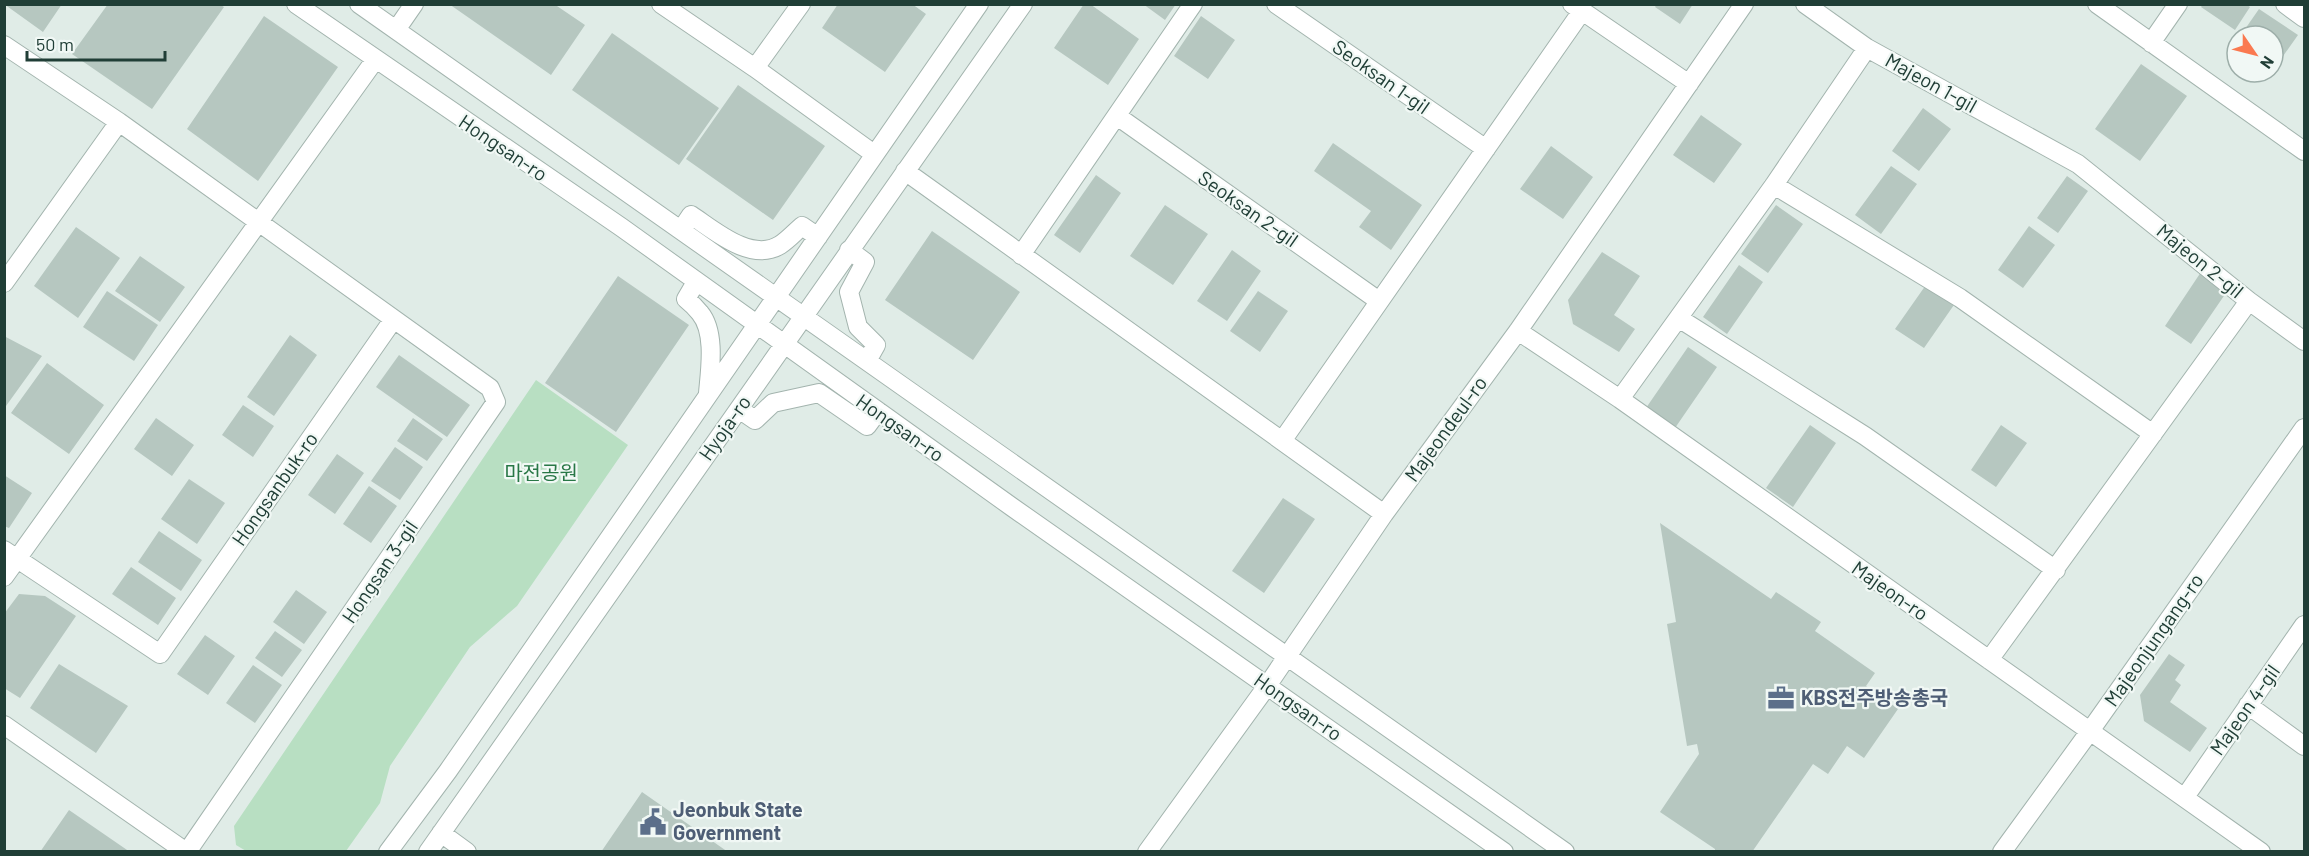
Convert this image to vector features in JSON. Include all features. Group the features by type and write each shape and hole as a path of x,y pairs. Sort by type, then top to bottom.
{"street":[{"name":"Hongsan-ro","path":"296,4 621,227 756,326 1504,852"},
{"name":"Hongsan-ro","path":"359,4 1565,852"},
{"path":"396,30 414,4"},
{"path":"662,4 874,154"},
{"path":"755,68 801,4"},
{"name":"Hyoja-ro","path":"388,852 455,761 979,4"},
{"name":"Hyoja-ro","path":"428,852 1023,4"},
{"path":"1021,255 1193,4"},
{"name":"Seoksan 1-gil","path":"1276,4 1486,149"},
{"name":"Majeondeul-ro","path":"1147,852 1267,686 1384,514 1518,331 1744,4"},
{"path":"1805,4 1867,48"},
{"path":"2097,4 2304,151"},
{"path":"2151,43 2178,4"},
{"path":"2285,4 2304,18"},
{"path":"1282,441 1486,149 1577,8 1689,84"},
{"path":"4,45 119,122 393,320"},
{"name":"Majeon 1-gil","path":"1620,399 1680,319 1867,48 2078,164"},
{"path":"4,577 11,555 375,60"},
{"name":"Seoksan 2-gil","path":"1117,116 1379,301"},
{"path":"4,283 119,122"},
{"name":"Majeon 2-gil","path":"1989,660 2249,301 2078,164"},
{"path":"905,171 1384,514"},
{"path":"1774,185 1960,298 2152,434"},
{"path":"681,230 691,215 736,244 754,250 779,246 802,226 818,237"},
{"path":"849,250 865,262 849,292 858,327 876,345 867,361"},
{"path":"696,282 686,299 702,314 709,336 711,363 707,397"},
{"path":"2249,301 2304,341"},
{"path":"1680,319 1865,436 2056,570"},
{"name":"Hongsanbuk-ro","path":"11,555 160,654 393,320"},
{"name":"Hongsan 3-gil","path":"186,852 496,402 490,388 393,320"},
{"name":"Majeon-ro","path":"1518,331 1620,399 2185,796 2261,852"},
{"path":"739,409 755,420 773,403 819,393 867,426 878,411"},
{"name":"Majeonjungang-ro","path":"2002,852 2304,428"},
{"name":"Majeon 4-gil","path":"2185,796 2304,625"},
{"path":"2248,705 2304,746"},
{"path":"4,725 186,852"},
{"path":"441,833 467,852"}],"green space":[{"name":"마전공원","path":"536,380 628,445 517,606 470,647 390,766 380,803 346,851 246,851 236,845 234,826"}],"building":[{"path":"4,4 62,4 43,32"},
{"path":"108,4 219,4 224,7 152,109 72,54"},
{"path":"449,4 554,4 585,25 551,75"},
{"path":"838,4 912,4 926,14 885,72 822,28"},
{"path":"1084,4 1090,4 1139,39 1108,85 1054,48"},
{"path":"1143,4 1176,4 1165,20"},
{"path":"1657,4 1693,4 1680,24 1655,7"},
{"path":"2203,4 2246,4 2250,7 2239,24 2226,24 2201,7"},
{"path":"2259,9 2282,24 2249,24"},
{"path":"264,16 338,67 258,181 187,129"},
{"path":"1201,16 1235,40 1208,79 1174,56"},
{"path":"2285,26 2298,35 2285,53"},
{"path":"612,33 719,108 679,165 572,90"},
{"path":"2141,64 2187,96 2140,161 2095,129"},
{"path":"738,85 825,146 773,220 686,159"},
{"path":"1923,108 1951,129 1919,171 1892,151"},
{"path":"1701,115 1742,144 1714,183 1673,155"},
{"path":"1333,143 1422,205 1391,250 1359,227 1371,211 1314,171"},
{"path":"1551,146 1593,177 1563,219 1520,189"},
{"path":"1891,166 1917,184 1881,234 1855,215"},
{"path":"1096,175 1121,193 1080,253 1054,235"},
{"path":"2067,176 2088,191 2058,233 2037,218"},
{"path":"1165,205 1208,234 1173,285 1130,256"},
{"path":"1776,205 1803,224 1768,273 1741,254"},
{"path":"2029,226 2055,245 2023,288 1998,270"},
{"path":"76,227 120,258 78,318 34,286"},
{"path":"932,231 1020,292 973,360 885,300"},
{"path":"1232,250 1261,271 1227,321 1197,301"},
{"path":"1602,252 1640,276 1614,315 1635,329 1619,352 1573,324 1568,300"},
{"path":"140,256 185,287 160,322 115,291"},
{"path":"1739,265 1763,282 1727,334 1703,317"},
{"path":"2203,269 2230,287 2191,344 2165,326"},
{"path":"618,276 689,325 616,432 545,383"},
{"path":"1928,282 1956,302 1924,348 1895,329"},
{"path":"107,291 158,325 134,361 83,327"},
{"path":"1258,291 1288,311 1260,352 1230,331"},
{"path":"290,335 317,355 274,416 247,397"},
{"path":"4,336 42,356 6,406 4,405"},
{"path":"1688,347 1717,367 1675,428 1646,408"},
{"path":"399,355 470,405 447,437 376,387"},
{"path":"47,363 104,405 69,454 11,413"},
{"path":"243,405 274,426 253,457 222,435"},
{"path":"156,418 194,445 172,476 134,449"},
{"path":"413,418 443,439 427,461 397,441"},
{"path":"1810,425 1836,443 1793,507 1766,488"},
{"path":"2001,425 2027,443 1996,487 1971,470"},
{"path":"395,447 423,467 400,500 371,481"},
{"path":"337,454 364,473 335,514 308,495"},
{"path":"4,475 32,493 9,528 4,526"},
{"path":"189,479 225,503 197,544 161,519"},
{"path":"369,486 397,506 371,543 343,524"},
{"path":"1283,498 1315,519 1264,593 1232,571"},
{"name":"KBS전주방송총국","path":"1660,523 1771,599 1776,592 1821,622 1815,631 1875,673 1866,686 1898,709 1864,758 1847,746 1828,774 1813,764 1752,852 1715,852 1715,849 1660,812 1699,754 1697,744 1687,746 1667,624 1676,622"},
{"path":"159,531 202,560 181,591 138,562"},
{"path":"131,567 176,598 158,625 112,594"},
{"path":"296,590 327,612 304,644 273,622"},
{"path":"19,594 45,596 76,616 20,698 4,688 4,614"},
{"path":"275,631 302,650 282,677 255,658"},
{"path":"205,635 235,656 208,695 177,674"},
{"path":"2169,654 2185,665 2175,680 2181,685 2170,702 2207,728 2190,752 2144,721 2140,695"},
{"path":"59,664 128,706 96,753 30,708"},
{"path":"253,665 282,685 255,723 226,703"},
{"name":"Jeonbuk State Government","path":"642,792 728,852 601,852"},
{"path":"69,810 130,852 40,852"}],"place":[{"name":"KBS전주방송총국","path":"1781,698"},
{"name":"Jeonbuk State Government","path":"653,822"}]}
